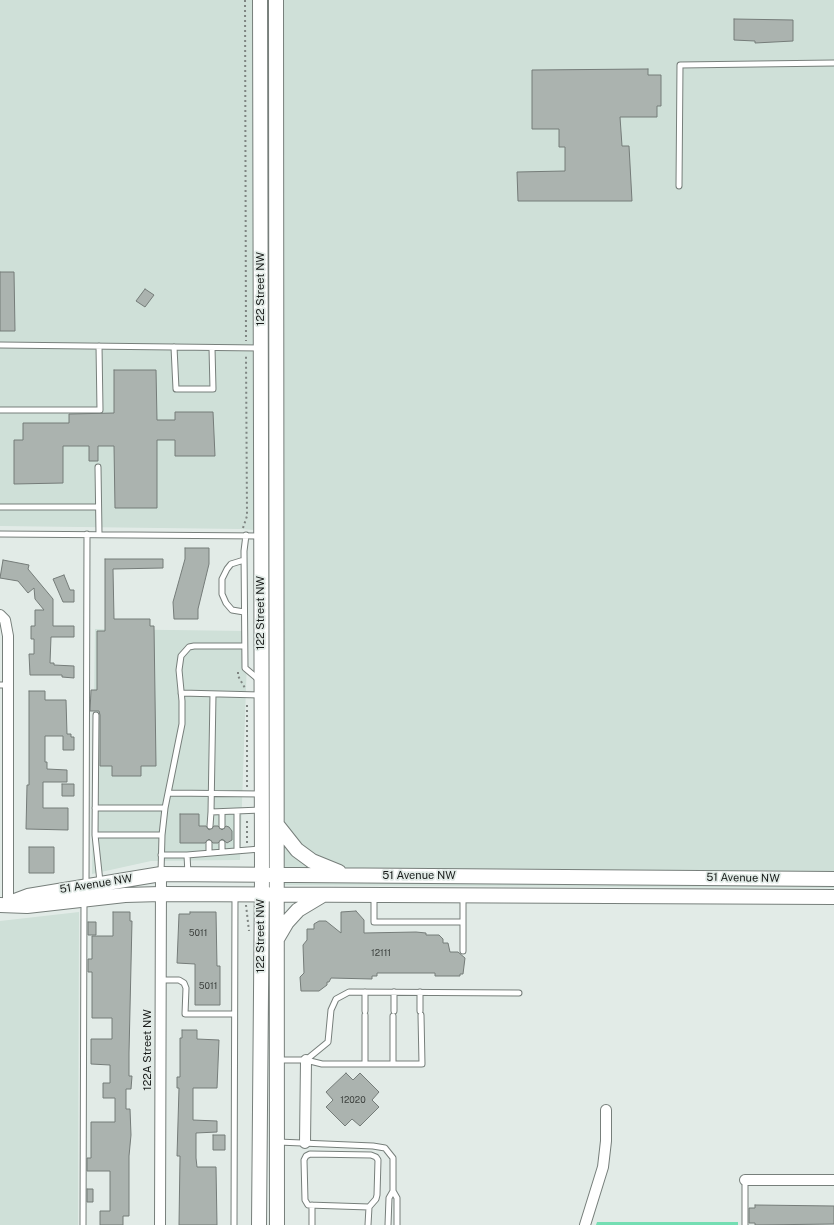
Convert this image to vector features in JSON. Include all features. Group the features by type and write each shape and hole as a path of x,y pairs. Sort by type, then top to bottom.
{"main road":[{"name":"122 Street NW","path":"259,1225 262,884 260,0"},
{"name":"122 Street NW","path":"276,0 278,1225"},
{"path":"278,826 297,850 312,861 351,876"},
{"name":"51 Avenue NW","path":"4,904 28,896 93,884 161,874 188,874 278,885 324,894 834,897"},
{"name":"51 Avenue NW","path":"278,885 351,876 834,879"},
{"path":"278,885 378,879 395,876"},
{"path":"193,894 212,888 262,884"},
{"name":"51 Avenue NW","path":"4,904 27,906 161,894 235,894 262,884"},
{"path":"277,939 287,922 298,910 324,894"}],"street":[{"path":"1,616 7,625 8,636 4,684 4,904"},
{"name":"122A Street NW","path":"160,1225 161,874"},
{"path":"305,1143 306,1060"},
{"path":"586,1225 603,1167 606,1141 606,1110"},
{"path":"746,1180 834,1180"}],"lane":[{"path":"679,186 680,65 834,63"},
{"path":"0,345 261,348"},
{"path":"0,410 100,410 99,346"},
{"path":"174,347 176,389 213,389 212,348"},
{"path":"98,468 99,534"},
{"path":"0,507 98,507"},
{"path":"0,534 261,536"},
{"path":"87,534 93,884"},
{"path":"246,535 244,560 244,668 261,688"},
{"path":"244,560 232,564 226,570 222,579 222,594 226,603 232,610 244,612"},
{"path":"161,874 162,835 165,808 182,724 180,662 184,652 189,647 244,646"},
{"path":"181,693 213,694 261,688"},
{"path":"210,826 213,694"},
{"path":"93,884 96,715"},
{"path":"168,793 262,794"},
{"path":"95,808 165,808"},
{"path":"210,812 262,810"},
{"path":"237,811 237,850"},
{"path":"222,812 222,826"},
{"path":"95,835 162,835"},
{"path":"209,843 209,853"},
{"path":"222,843 222,852"},
{"path":"161,855 187,855 262,849"},
{"path":"187,855 188,874"},
{"path":"234,1225 235,894"},
{"path":"374,895 374,922 463,922"},
{"path":"463,896 463,951"},
{"path":"83,1225 84,900"},
{"path":"160,980 180,980 184,983 185,1014 234,1014"},
{"path":"306,1060 328,1042 331,1010 336,999 349,992 519,993"},
{"path":"364,1064 365,992"},
{"path":"393,1064 394,992"},
{"path":"277,1060 306,1060 322,1064 422,1064 420,992"},
{"path":"277,1142 374,1146 385,1148 393,1158 393,1191 389,1198 388,1225"},
{"path":"368,1225 369,1208 376,1199 377,1195 378,1160 376,1157 371,1155 310,1154 306,1156 304,1160 305,1200 308,1205 369,1208"},
{"path":"745,1225 746,1180"},
{"path":"393,1191 397,1198 397,1225"},
{"path":"312,1206 312,1225"}],"path":[{"path":"246,0 247,516"}],"shaded area":[{"path":"0,0 834,0 834,888 270,885 268,531 240,529 0,526"},
{"path":"95,629 248,631 240,860 151,861 92,874"},
{"path":"79,912 78,1225 0,1225 0,921"}],"green space":[{"path":"597,1222 738,1222 738,1225 596,1225"}],"building":[{"path":"734,19 793,20 793,41 755,43 755,41 734,40"},
{"path":"648,69 648,75 661,75 661,106 657,106 657,117 620,117 622,146 629,146 632,201 518,201 517,172 565,171 565,147 559,147 559,129 532,129 532,70"},
{"path":"0,272 14,272 15,331 0,331"},
{"path":"145,289 154,295 145,307 136,301"},
{"path":"114,370 156,370 157,420 175,420 175,412 213,412 215,456 175,456 175,440 157,440 157,508 115,508 114,446 98,446 98,461 89,461 89,446 63,446 63,483 14,484 14,440 23,440 23,423 69,423 69,414 114,413"},
{"path":"185,548 209,548 209,564 198,609 198,619 174,619 173,602 185,559"},
{"path":"105,559 163,559 163,568 113,569 114,619 150,619 150,626 154,626 156,766 141,766 141,776 112,776 112,766 100,766 100,715 99,711 90,711 91,690 97,690 97,631 105,631"},
{"path":"3,560 29,565 28,569 53,599 53,626 74,626 74,637 51,637 50,663 54,663 54,665 74,666 74,678 62,677 62,675 30,675 29,654 34,654 34,639 31,639 31,626 35,626 35,610 44,610 35,599 34,588 28,593 18,581 0,578"},
{"path":"64,575 70,590 74,590 74,602 63,602 53,579"},
{"path":"29,691 45,691 45,700 66,700 67,734 71,734 71,737 74,737 74,750 63,750 63,736 45,736 45,762 47,762 47,769 67,770 67,782 43,782 43,808 68,808 68,830 26,829 27,785 29,785"},
{"path":"62,784 74,784 74,796 62,796"},
{"path":"180,814 199,814 199,826 206,826 209,830 214,826 218,826 222,830 226,826 229,827 232,831 232,840 227,843 222,839 218,843 213,843 209,839 205,843 180,843"},
{"path":"29,847 54,847 54,873 29,873"},
{"path":"356,911 364,920 364,933 416,932 426,933 426,935 439,935 443,939 443,943 448,943 450,952 458,952 465,958 463,974 460,974 460,976 435,976 435,973 377,973 377,976 372,976 372,979 331,978 329,982 327,982 327,985 319,991 301,991 300,977 304,973 303,945 307,940 307,929 314,929 314,924 319,921 326,921 341,933 341,912"},
{"path":"113,912 130,912 130,921 132,921 129,1076 132,1076 131,1089 126,1089 126,1109 130,1109 131,1135 129,1156 129,1216 123,1216 123,1225 100,1225 100,1211 110,1211 110,1171 87,1171 87,1158 91,1158 91,1122 115,1122 115,1098 103,1098 103,1083 110,1083 110,1065 91,1064 91,1039 112,1039 112,1018 92,1018 92,972 88,972 88,959 92,959 92,936 113,936"},
{"path":"190,912 216,912 217,966 220,966 220,1005 195,1005 195,964 177,963 179,914 190,914"},
{"path":"88,922 96,922 96,935 88,935"},
{"path":"182,1030 197,1030 197,1039 219,1040 217,1088 193,1088 193,1120 217,1121 217,1132 196,1133 196,1158 197,1167 216,1167 217,1225 179,1225 180,1156 177,1156 179,1088 177,1088 177,1077 180,1077 180,1038 182,1038"},
{"path":"346,1073 353,1080 360,1073 379,1092 372,1100 379,1107 360,1126 352,1119 345,1126 326,1107 333,1100 326,1092"},
{"path":"213,1135 225,1135 225,1150 213,1150"},
{"path":"87,1189 93,1189 93,1202 87,1202"},
{"path":"755,1205 834,1206 834,1224 755,1225 755,1223 749,1223 749,1208 755,1208"}]}
